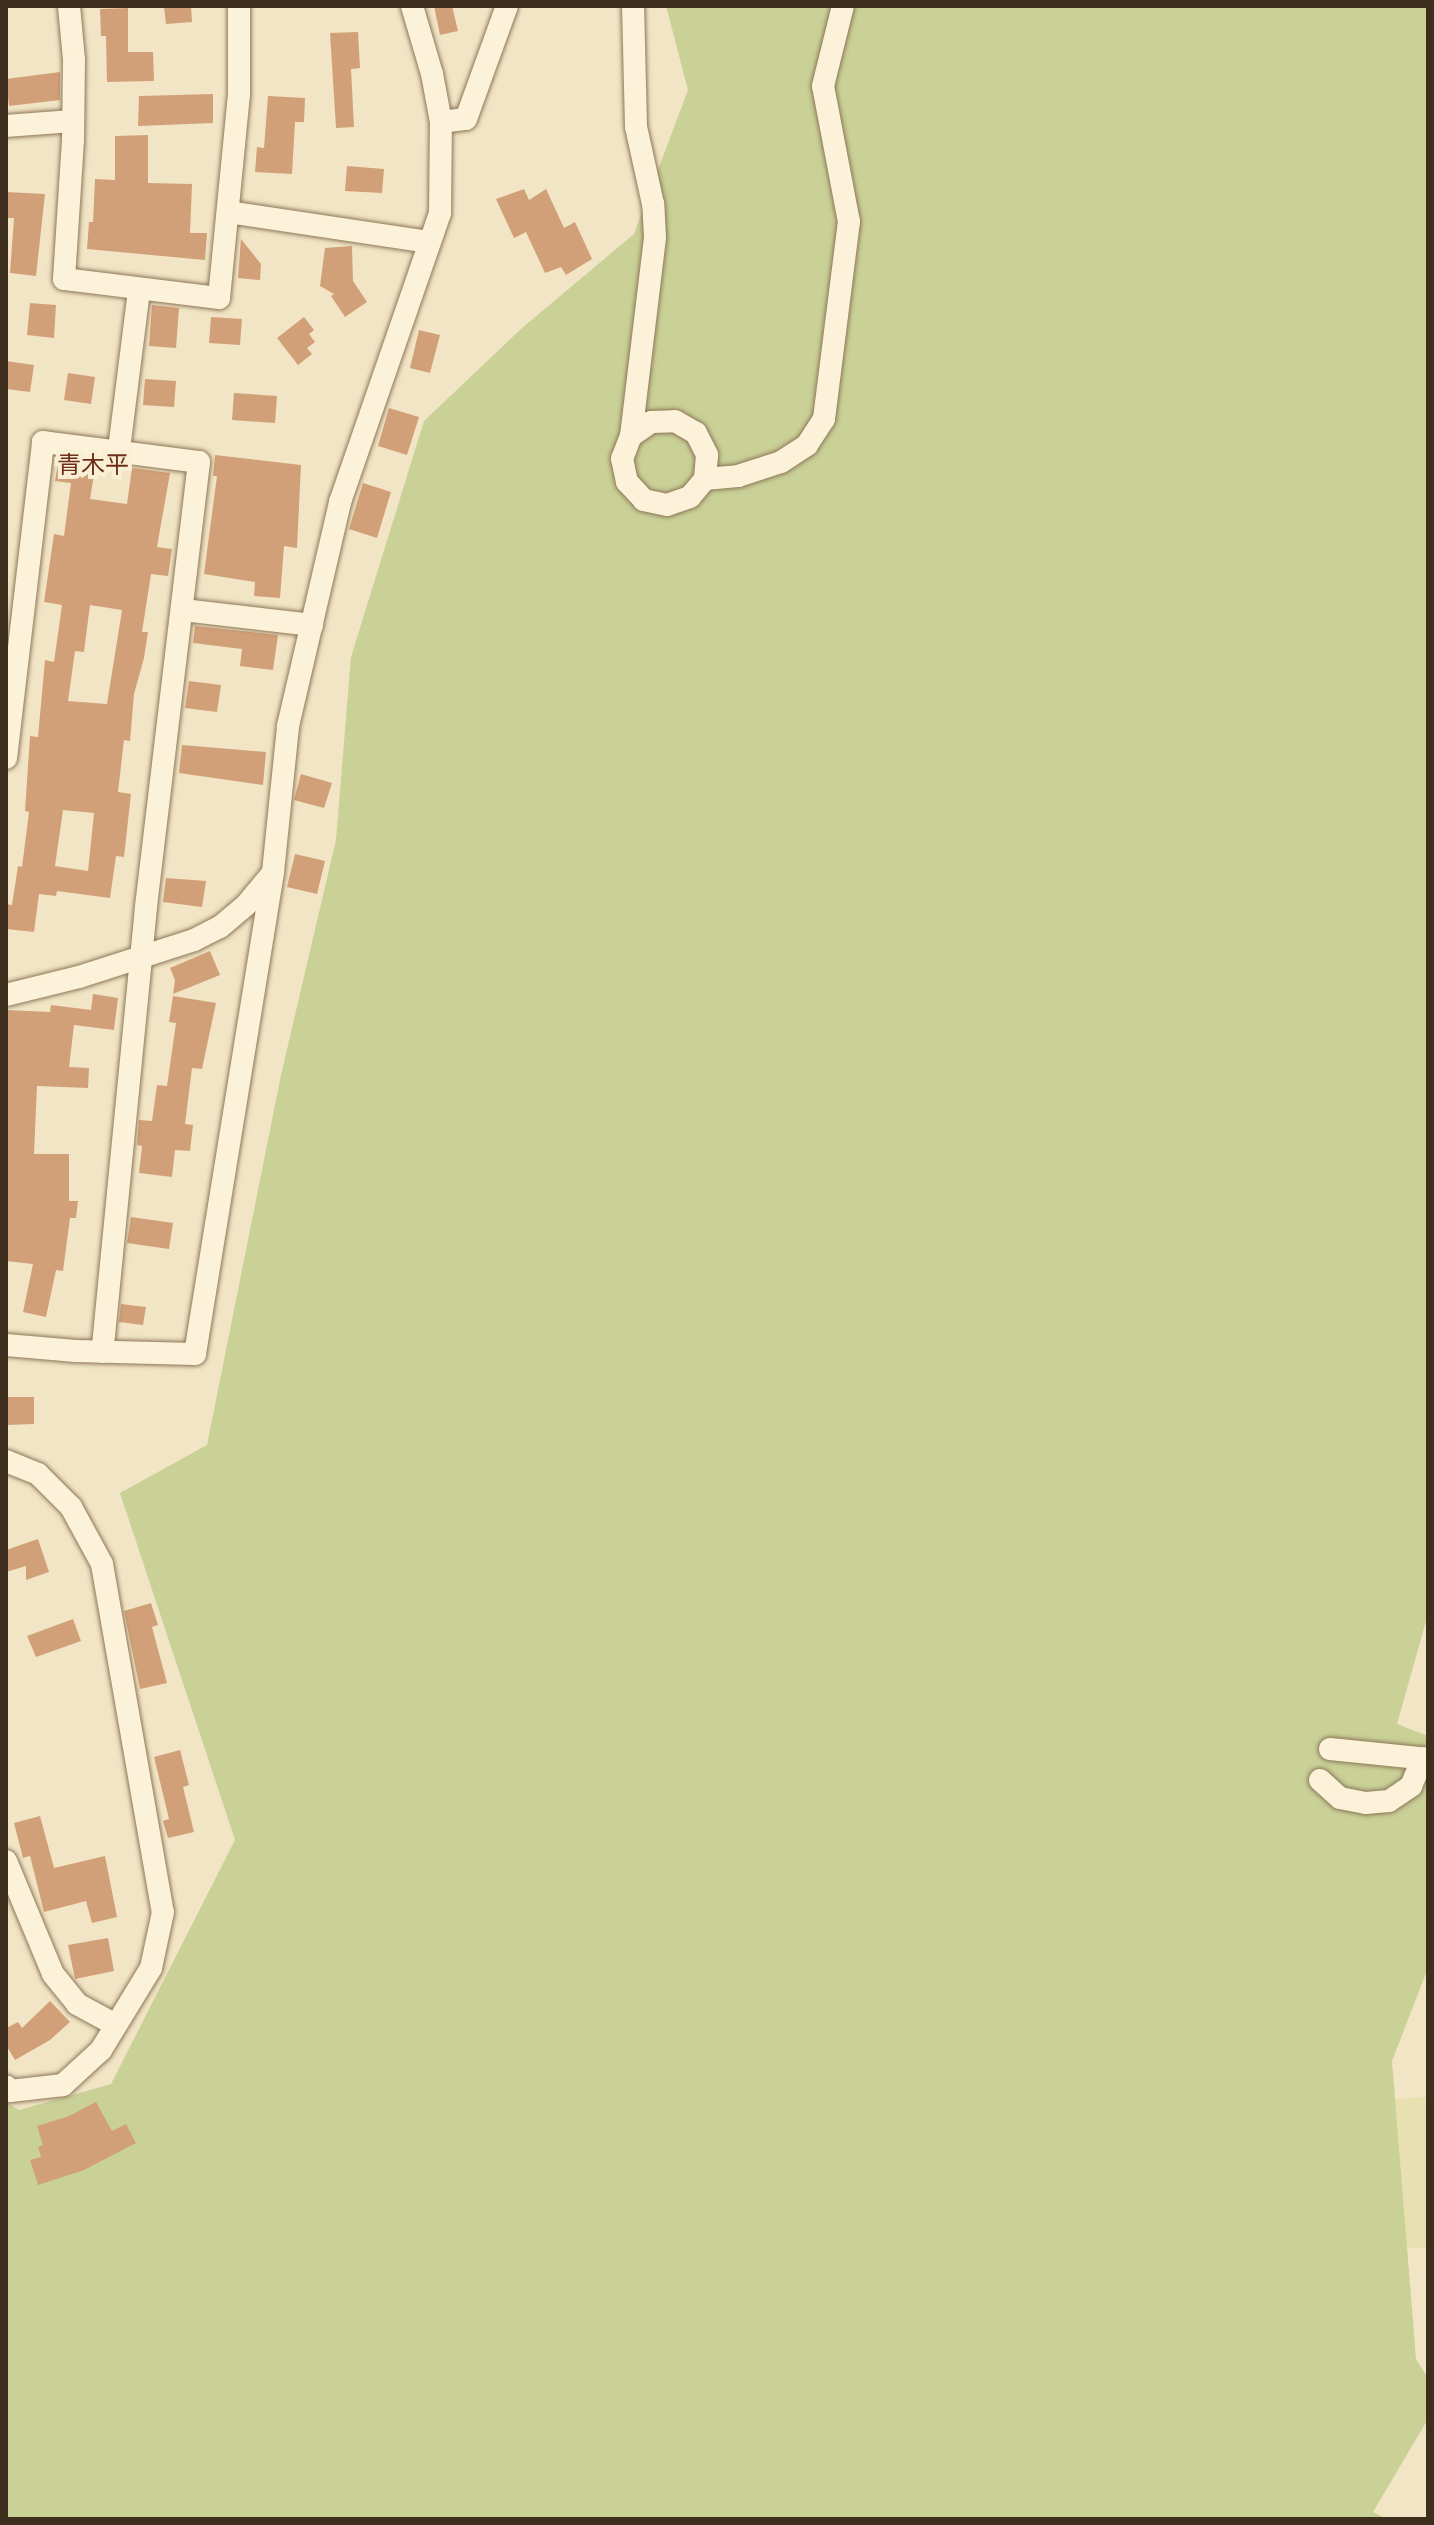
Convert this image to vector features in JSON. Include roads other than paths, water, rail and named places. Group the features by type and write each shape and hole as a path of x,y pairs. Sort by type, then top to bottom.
{"street":[{"path":"69,6 74,60 64,279 219,298 239,94 239,6"},
{"path":"6,1345 102,1352 195,1354 273,872 288,726 340,502 440,213 441,122 432,74 412,6"},
{"path":"441,122 466,119 507,6"},
{"path":"631,436 651,422 675,421 696,433 707,455 705,479 690,497 667,505 644,500 627,482 622,459 631,436 655,237 653,204 636,127 633,6"},
{"path":"705,479 738,476 781,462 807,445 824,419 849,222 823,86 843,6"},
{"path":"6,126 72,121"},
{"path":"228,212 429,242"},
{"path":"119,449 139,290"},
{"path":"6,758 16,586 43,442 119,449 199,462 141,955 102,1352"},
{"path":"183,610 312,625"},
{"path":"6,995 79,977 194,940 220,927 246,905 273,872"},
{"path":"6,1461 38,1474 71,1507 102,1564 163,1912 151,1968 114,2024 101,2050 63,2085 10,2091 6,2086"},
{"path":"1320,1780 1340,1798 1366,1803 1389,1801 1411,1786 1426,1759 1330,1749"},
{"path":"6,1861 53,1974 77,2004 114,2024"}],"district":[{"name":"青木平","path":"93,465"}]}
